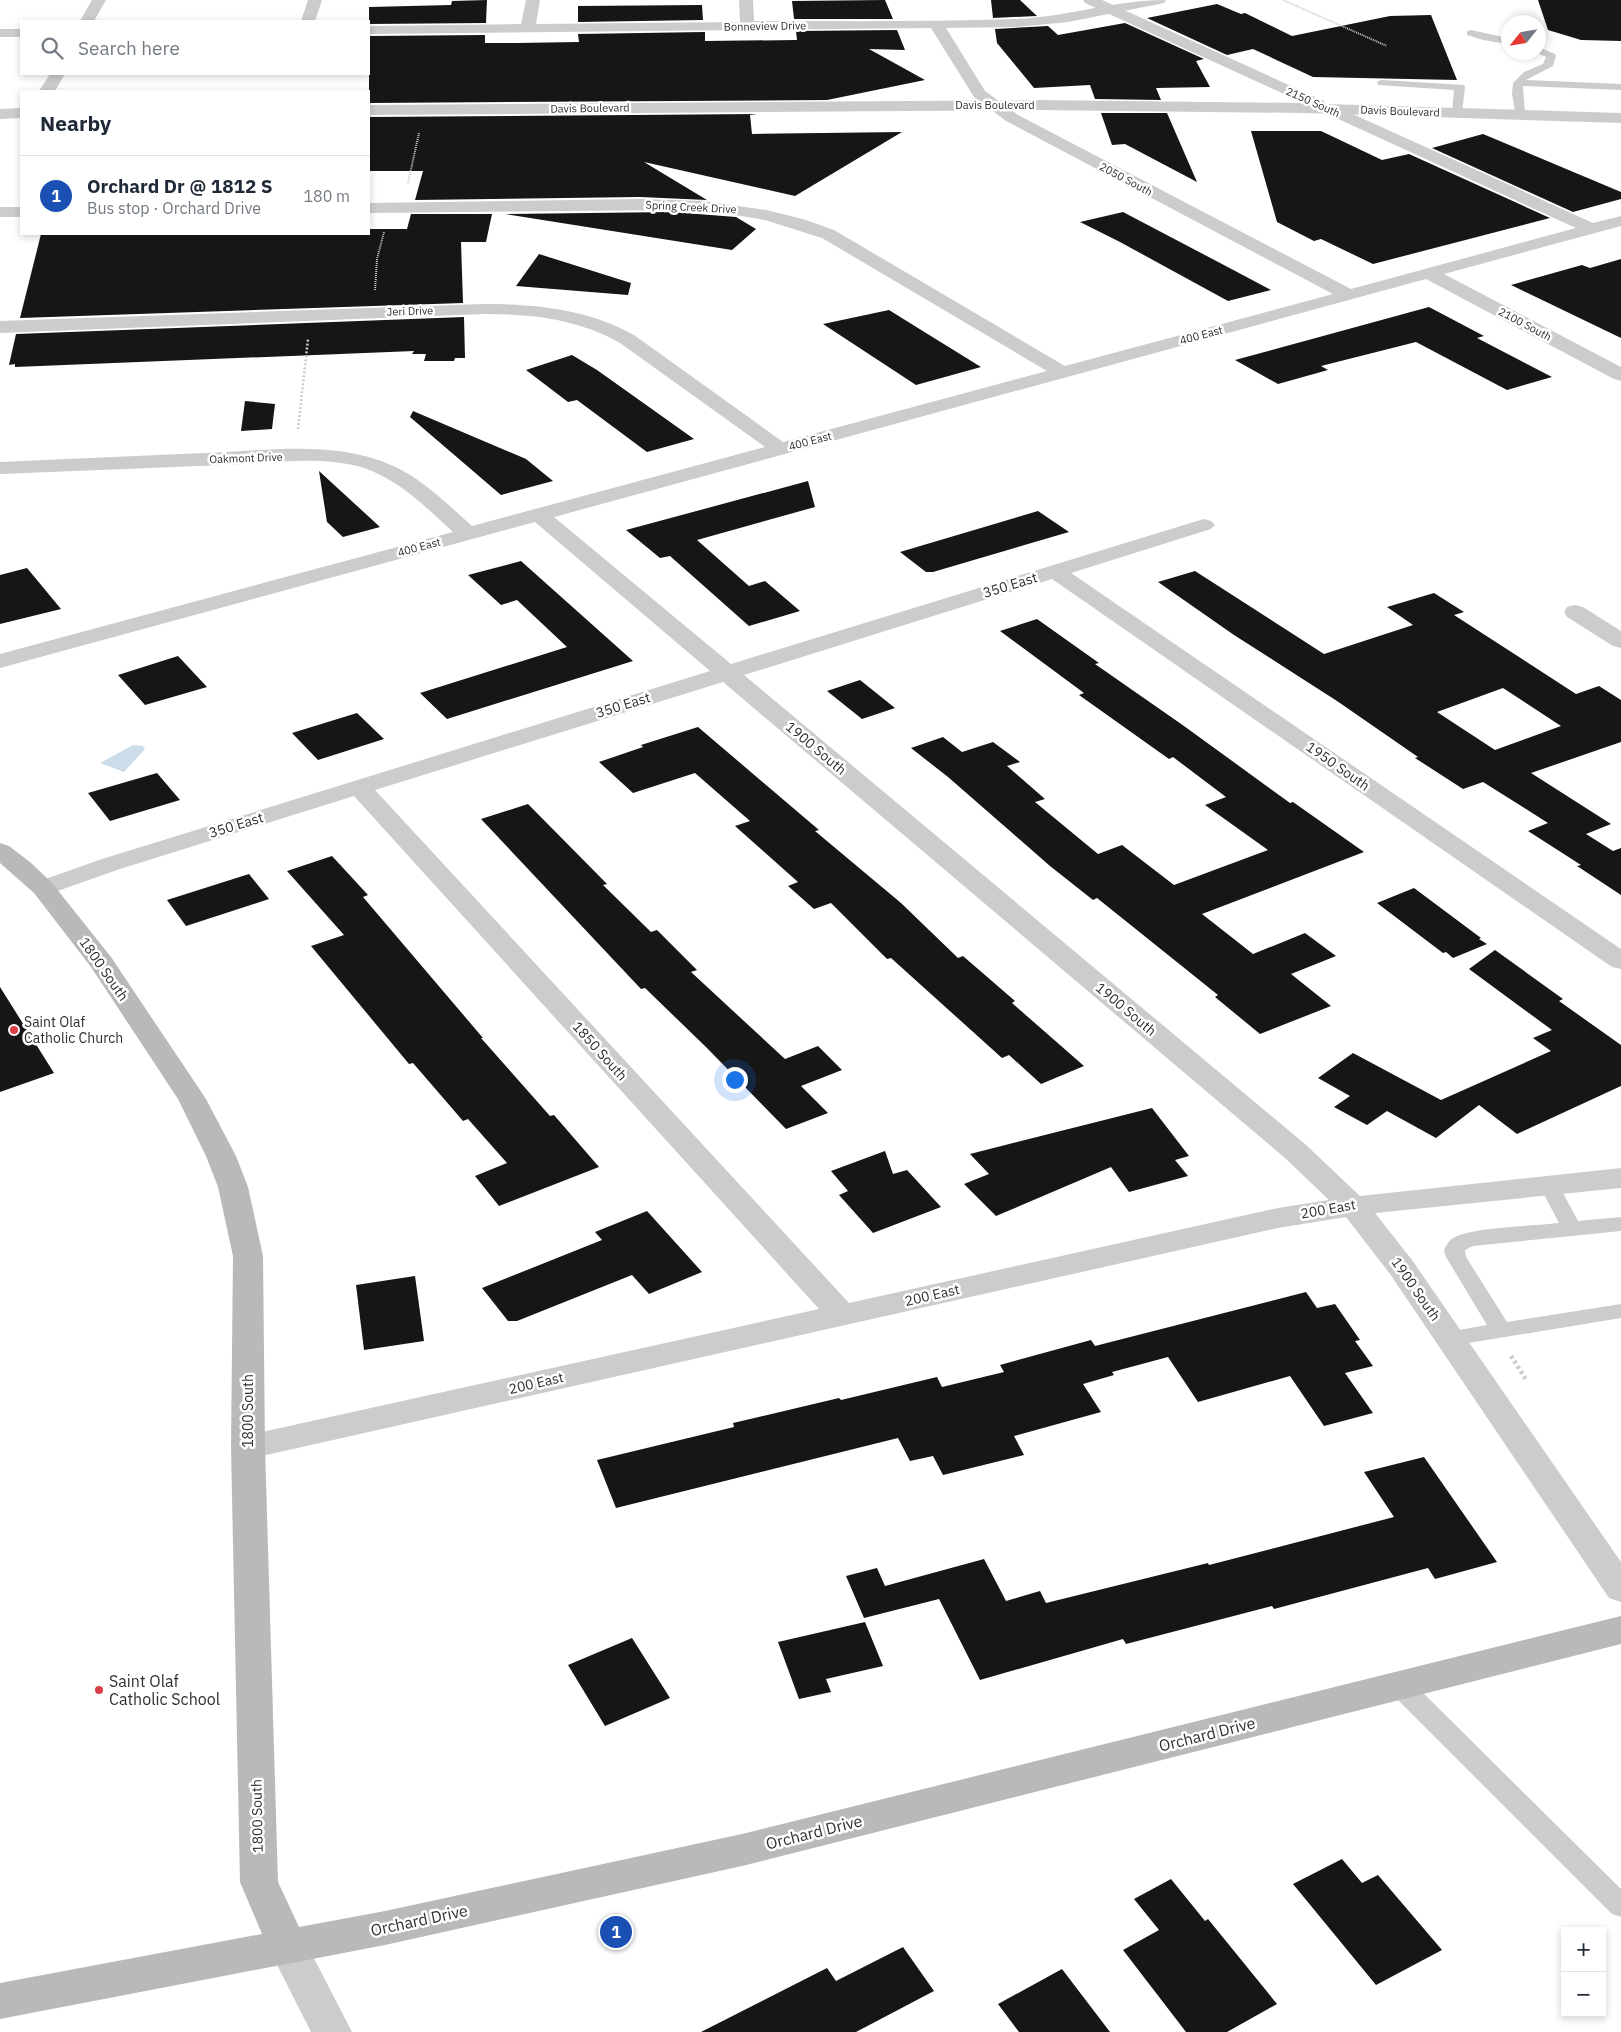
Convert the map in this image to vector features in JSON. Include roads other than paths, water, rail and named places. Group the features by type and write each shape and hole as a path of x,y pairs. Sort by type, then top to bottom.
{"main road":[{"name":"1800 South","path":"0,851 43,888 102,963 192,1099 211,1134 233,1187 248,1256 248,1447 258,1882 288,1946"},
{"name":"Orchard Drive","path":"0,2001 566,1890 742,1850 1621,1630"}],"street":[{"path":"88,20 99,0"},
{"path":"308,20 315,0"},
{"path":"528,28 533,0"},
{"path":"746,0 747,26"},
{"name":"2150 South","path":"1090,0 1592,229"},
{"name":"Bonneview Drive","path":"370,30 937,24 1043,21 1159,0"},
{"name":"2050 South","path":"937,24 941,36 979,94 993,105 1037,132 1349,295"},
{"path":"0,33 20,33"},
{"path":"49,90 56,75"},
{"name":"Davis Boulevard","path":"370,110 993,105 1329,109 1621,118"},
{"path":"0,114 20,114"},
{"name":"Spring Creek Drive","path":"370,208 680,205 733,208 767,214 828,234 1062,372"},
{"path":"0,212 20,212"},
{"name":"400 East","path":"0,661 1621,221"},
{"name":"2100 South","path":"1428,273 1621,375"},
{"name":"Jeri Drive","path":"0,327 484,309 546,313 596,324 627,339 780,449"},
{"name":"Oakmont Drive","path":"0,468 288,456 348,459 366,462 396,474 468,534"},
{"name":"1900 South","path":"538,514 1296,1151 1352,1205 1401,1267 1621,1589"},
{"name":"350 East","path":"43,888 110,864 1204,525"},
{"name":"1950 South","path":"1054,571 1621,961"},
{"path":"1575,612 1621,641"},
{"name":"1850 South","path":"359,787 842,1315"},
{"name":"200 East","path":"248,1447 1278,1218 1352,1205 1621,1178"},
{"name":"1800 South","path":"288,1946 332,2032"}],"lane":[{"path":"1471,33 1501,40"},
{"path":"1520,115 1515,89 1528,73 1548,66 1551,56 1546,54"},
{"path":"1382,83 1460,87 1457,113"},
{"path":"1518,83 1621,87"},
{"path":"1549,1185 1572,1229"},
{"path":"1501,1329 1456,1257 1454,1250 1459,1243 1472,1239 1621,1224"},
{"path":"1450,1338 1621,1311"},
{"path":"1400,1686 1621,1906"}],"water":[{"path":"133,745 143,746 145,749 124,772 100,763"}],"place":[{"name":"Saint Olaf Catholic Church","path":"14,1030"},
{"name":"Saint Olaf Catholic School","path":"99,1690"},
{"name":"Orchard Dr @ 1812 S","path":"616,1932"}]}
